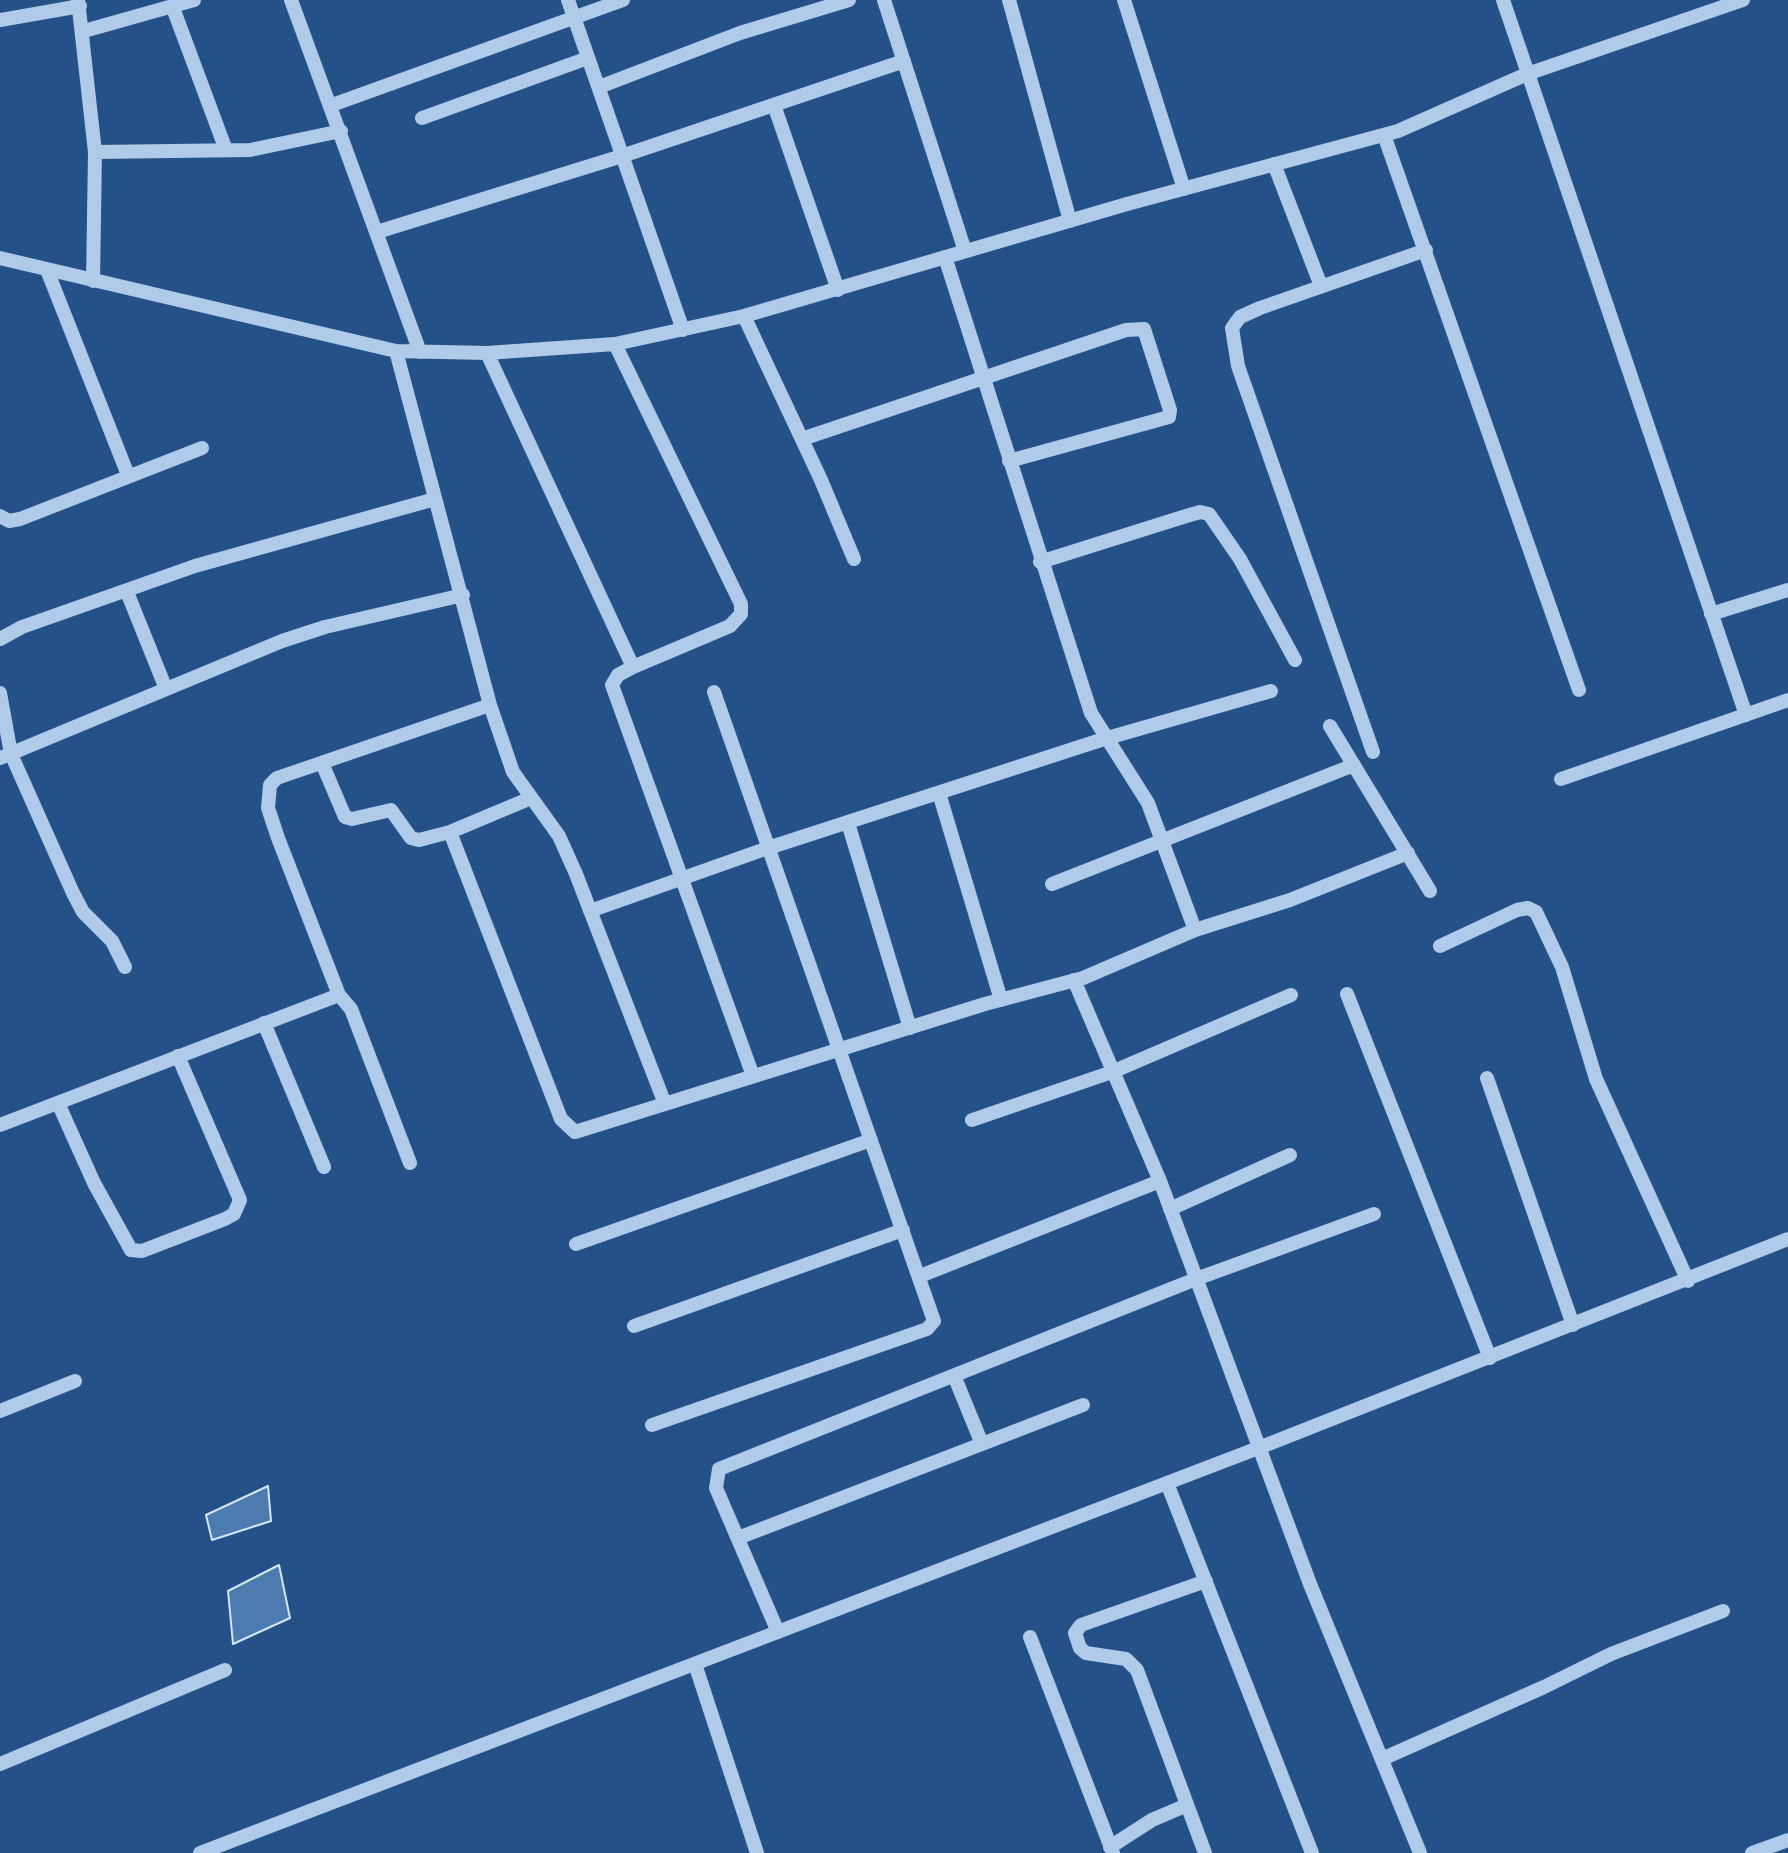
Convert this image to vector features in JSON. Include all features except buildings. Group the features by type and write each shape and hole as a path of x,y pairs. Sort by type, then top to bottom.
{"street":[{"path":"84,31 194,0"},
{"path":"291,0 420,352"},
{"path":"568,0 683,330"},
{"path":"332,105 623,0"},
{"path":"599,87 740,33 849,0"},
{"path":"884,0 965,251"},
{"path":"1009,0 1070,221"},
{"path":"1124,0 1184,189"},
{"path":"1503,0 1746,715"},
{"path":"0,258 396,351 487,353 615,344 744,316 1070,221 1384,135 1527,74 1743,0"},
{"path":"0,20 79,3 95,152 93,281"},
{"path":"173,8 226,150"},
{"path":"422,118 588,58"},
{"path":"377,232 622,156 904,61"},
{"path":"774,105 838,290"},
{"path":"95,152 226,150 305,141 341,131"},
{"path":"1384,135 1579,690"},
{"path":"1274,164 1321,286"},
{"path":"1373,752 1238,366 1232,328 1250,312 1426,250"},
{"path":"945,257 1040,562 1091,713 1104,739 1137,783 1195,930"},
{"path":"47,270 128,475"},
{"path":"744,316 854,559"},
{"path":"802,439 1138,327 1148,335 1169,417 1009,461"},
{"path":"615,344 741,604 741,614 730,626 633,667 618,675 612,685 753,1076"},
{"path":"396,351 490,705 513,772 559,836 665,1104"},
{"path":"487,353 633,667"},
{"path":"0,516 9,521 20,519 202,448"},
{"path":"0,639 22,627 195,566 435,499"},
{"path":"1040,562 1200,512 1209,514 1240,559 1295,660"},
{"path":"1711,614 1788,590"},
{"path":"127,592 166,689"},
{"path":"6,756 325,627 463,595"},
{"path":"590,911 768,848 1104,739 1271,691"},
{"path":"652,1425 927,1329 934,1316 714,692"},
{"path":"0,693 6,756 83,912 112,941 125,967"},
{"path":"1561,779 1788,700"},
{"path":"410,1163 351,1009 339,995 268,808 270,785 277,778 490,705"},
{"path":"1330,726 1430,891"},
{"path":"322,763 345,817 352,819 391,810 411,838 429,838 450,832 531,798"},
{"path":"1052,884 1163,843 1354,765"},
{"path":"939,793 1001,1000"},
{"path":"848,823 910,1028"},
{"path":"450,832 566,1126 575,1132 1074,980 1195,930 1290,900 1408,853"},
{"path":"1440,946 1517,910 1528,908 1536,912 1562,967 1596,1079 1688,1281"},
{"path":"1074,980 1160,1181 1310,1584 1420,1853"},
{"path":"1347,994 1490,1358"},
{"path":"0,1125 339,995"},
{"path":"972,1120 1112,1072 1291,995"},
{"path":"264,1023 324,1167"},
{"path":"58,1103 94,1183 131,1250 142,1251 211,1224 234,1214 240,1200 178,1056"},
{"path":"1487,1078 1573,1325"},
{"path":"576,1244 871,1140"},
{"path":"1170,1209 1290,1155"},
{"path":"920,1276 1160,1181"},
{"path":"778,1632 716,1488 719,1469 955,1378 1196,1279 1374,1214"},
{"path":"634,1326 903,1230"},
{"path":"200,1853 1261,1447 1788,1239"},
{"path":"955,1378 982,1444"},
{"path":"0,1411 75,1381"},
{"path":"738,1538 1083,1405"},
{"path":"1167,1483 1312,1853"},
{"path":"1205,1853 1137,1670 1126,1659 1086,1653 1080,1648 1075,1633 1081,1625 1206,1581"},
{"path":"1382,1759 1611,1654 1723,1611"},
{"path":"1030,1637 1112,1850 1144,1824 1187,1805"},
{"path":"695,1664 757,1853"},
{"path":"0,1764 225,1670"},
{"path":"1752,1853 1788,1840"}]}
